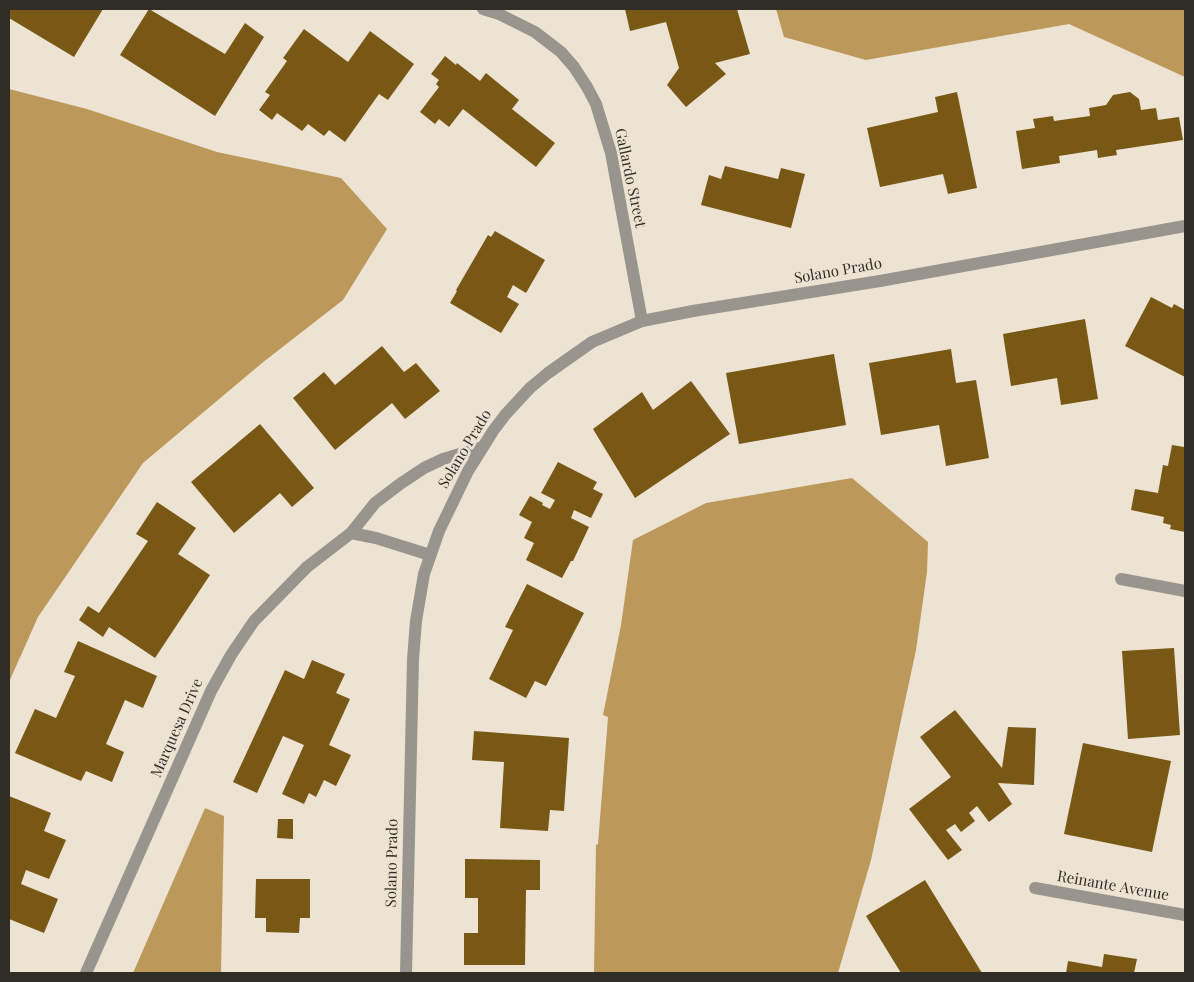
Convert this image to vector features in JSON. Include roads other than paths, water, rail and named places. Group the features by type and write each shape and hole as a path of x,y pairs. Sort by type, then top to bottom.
{"street":[{"name":"Gallardo Street","path":"483,9 535,32 561,52 587,87 596,104 611,153 642,321"},
{"name":"Solano Prado","path":"406,973 410,748 413,659 418,604 430,555 452,501 483,447 510,408 548,373 592,342 642,321 880,281 1185,226"},
{"name":"Marquesa Drive","path":"86,973 214,684 231,654 254,621 313,562 351,533 375,503 424,468 443,459 483,447"},
{"path":"351,533 383,540 430,555"},
{"path":"1121,579 1185,591"},
{"name":"Reinante Avenue","path":"1036,888 1185,915"}]}
